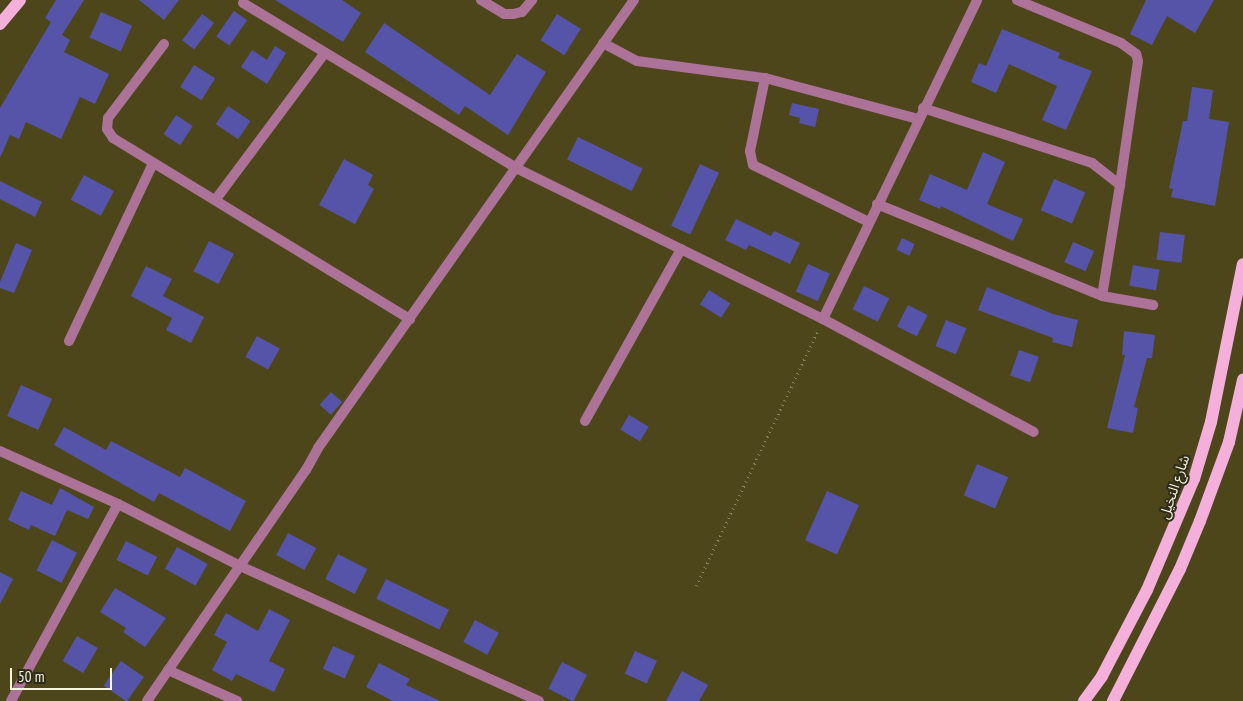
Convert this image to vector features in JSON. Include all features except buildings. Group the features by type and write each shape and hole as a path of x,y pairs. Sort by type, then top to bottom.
{"main road":[{"path":"0,24 20,0"},
{"name":"شارع النخيل","path":"1084,701 1102,676 1147,590 1194,479 1211,422 1243,264"},
{"path":"1113,701 1180,569 1200,521 1229,442 1243,380"}],"street":[{"path":"480,0 504,14 522,12 532,0"},
{"path":"147,701 318,448 634,0"},
{"path":"824,319 923,108 977,0"},
{"path":"1017,0 1132,48 1136,54 1138,61 1102,296"},
{"path":"243,3 516,168 824,319 1034,432"},
{"path":"603,43 637,61 653,65 765,78 918,119"},
{"path":"164,44 108,118 107,129 113,138 216,199 410,319"},
{"path":"216,199 326,53"},
{"path":"765,78 750,151 753,165 869,222"},
{"path":"923,108 1092,163 1120,185"},
{"path":"69,341 153,163"},
{"path":"877,204 1102,296 1153,305"},
{"path":"585,421 681,249"},
{"path":"0,464 3,452 118,504 240,566 539,701"},
{"path":"12,701 118,504"},
{"path":"168,670 237,701"}],"path":[{"path":"696,586 824,319"}]}
